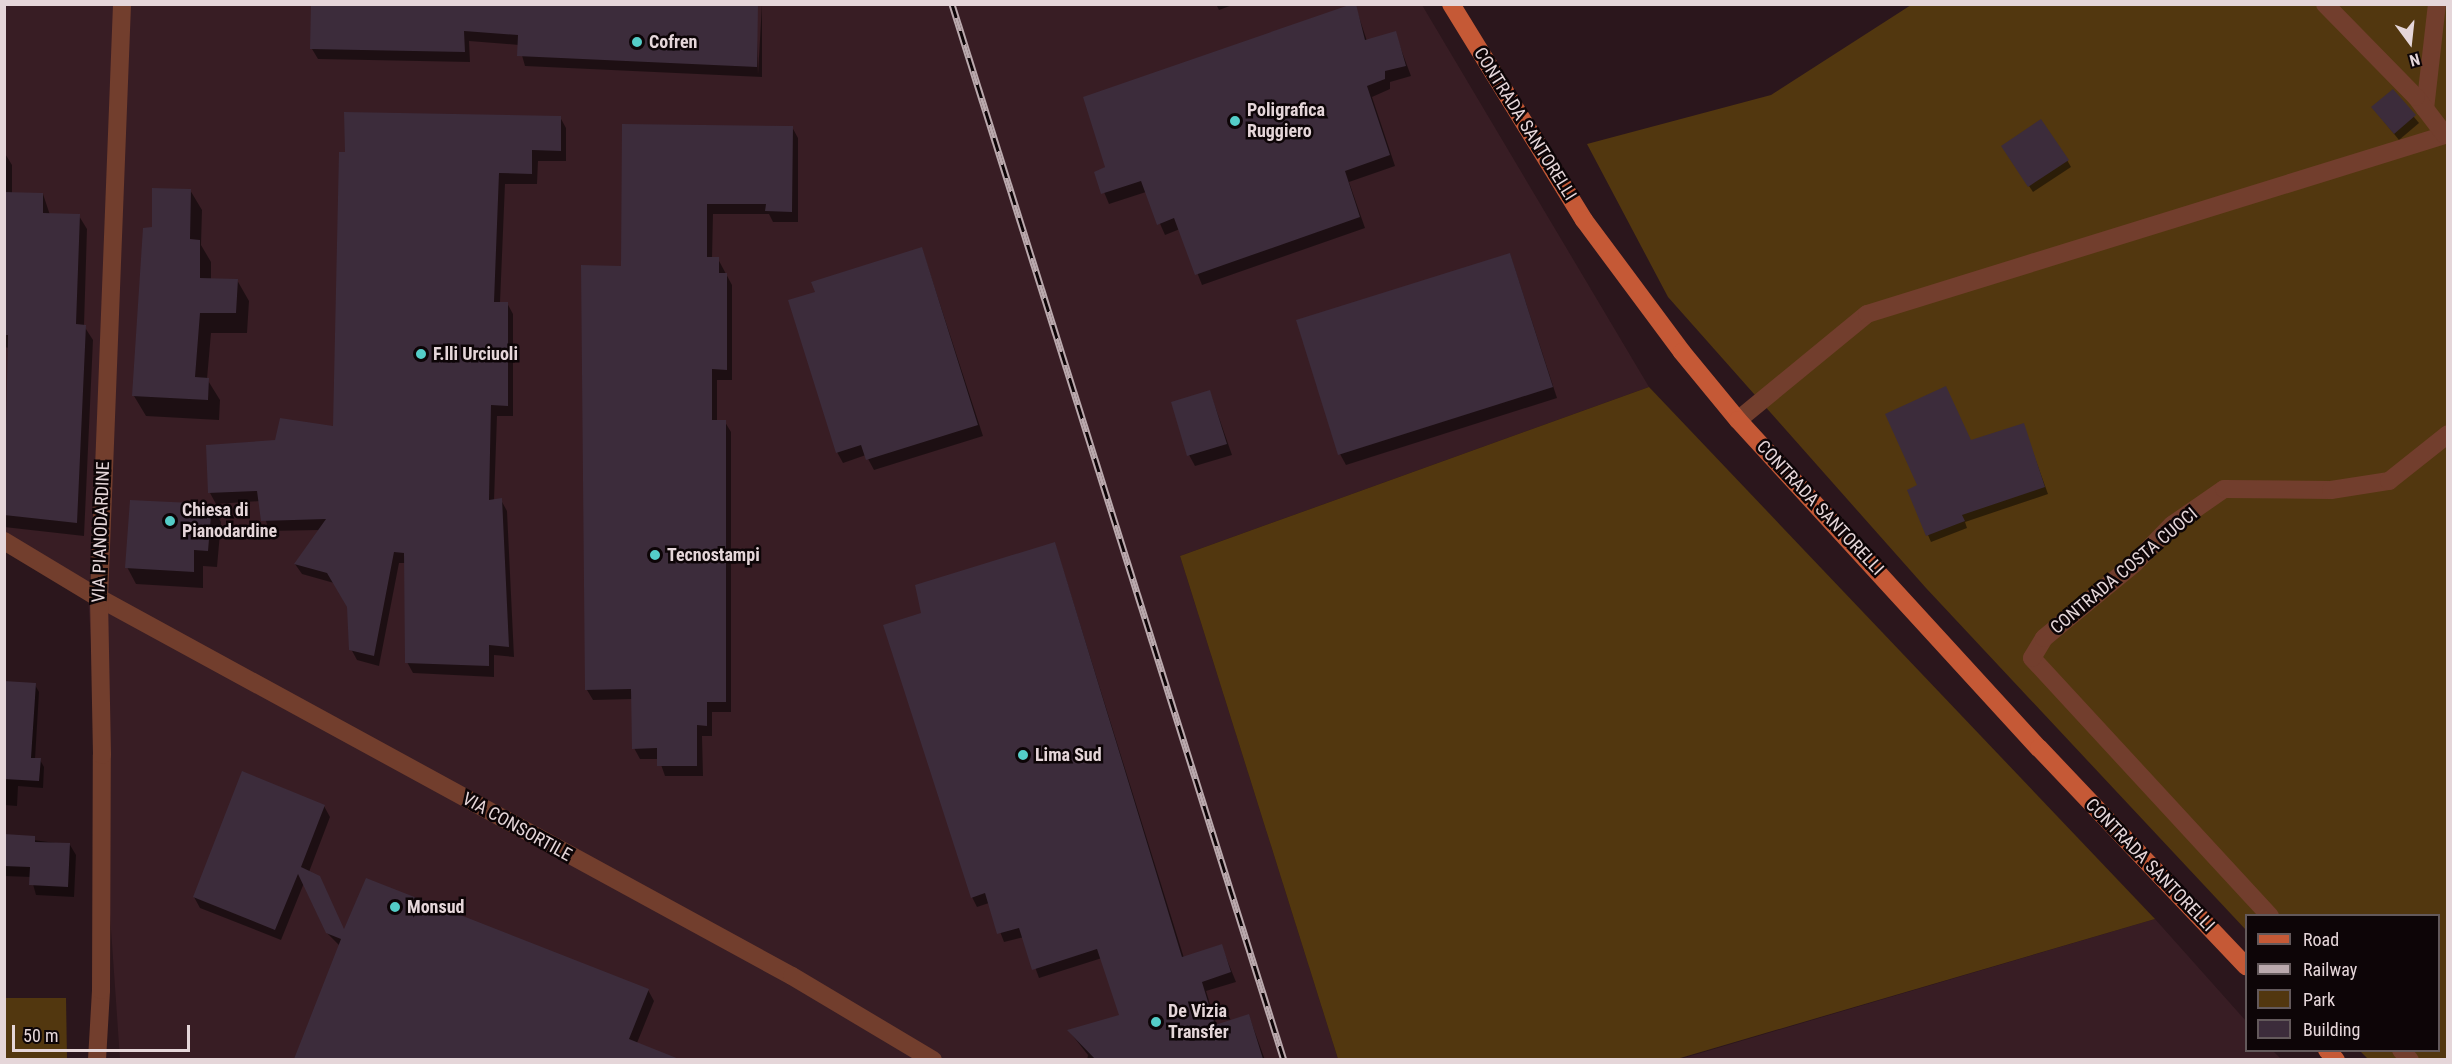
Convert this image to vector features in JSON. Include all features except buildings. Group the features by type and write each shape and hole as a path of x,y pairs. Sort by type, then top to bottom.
{"main road":[{"name":"CONTRADA SANTORELLI","path":"1451,4 1584,220 1682,351 1738,420 2039,748 2245,964"}],"street":[{"name":"VIA PIANODARDINE","path":"96,1059 102,808 99,598 122,4"},
{"path":"1738,420 1867,314 2445,135 2425,109 2325,4"},
{"path":"2425,109 2437,4"},
{"name":"CONTRADA COSTA CUOCI","path":"2269,914 2032,658 2044,638 2135,563 2172,525 2224,489 2331,490 2389,481 2448,434"},
{"name":"VIA CONSORTILE","path":"4,541 99,598 792,976 933,1059"}],"shaded area":[{"path":"5,5 1422,5 1649,387 1180,556 1338,1059 120,1059 87,583 5,535"},
{"path":"2155,919 2245,1020 2245,1052 2274,1052 2281,1059 1677,1060"}],"green space":[{"path":"1911,5 2447,5 2447,1059 2368,1059 2361,1052 2440,1052 2440,914 2245,914 2245,929 1926,588 1668,297 1587,144 1771,95"},
{"path":"1649,387 2155,919 1677,1059 1338,1059 1180,556"},
{"path":"5,998 66,998 67,1059 5,1059"}],"railway":[{"path":"952,4 1284,1060"}],"place":[{"name":"Cofren","path":"637,42"},
{"name":"Poligrafica Ruggiero","path":"1235,121"},
{"name":"F.lli Urciuoli","path":"421,354"},
{"name":"Chiesa di Pianodardine","path":"170,521"},
{"name":"Tecnostampi","path":"655,555"},
{"name":"Lima Sud","path":"1023,755"},
{"name":"Monsud","path":"395,907"},
{"name":"De Vizia Transfer","path":"1156,1022"}]}
